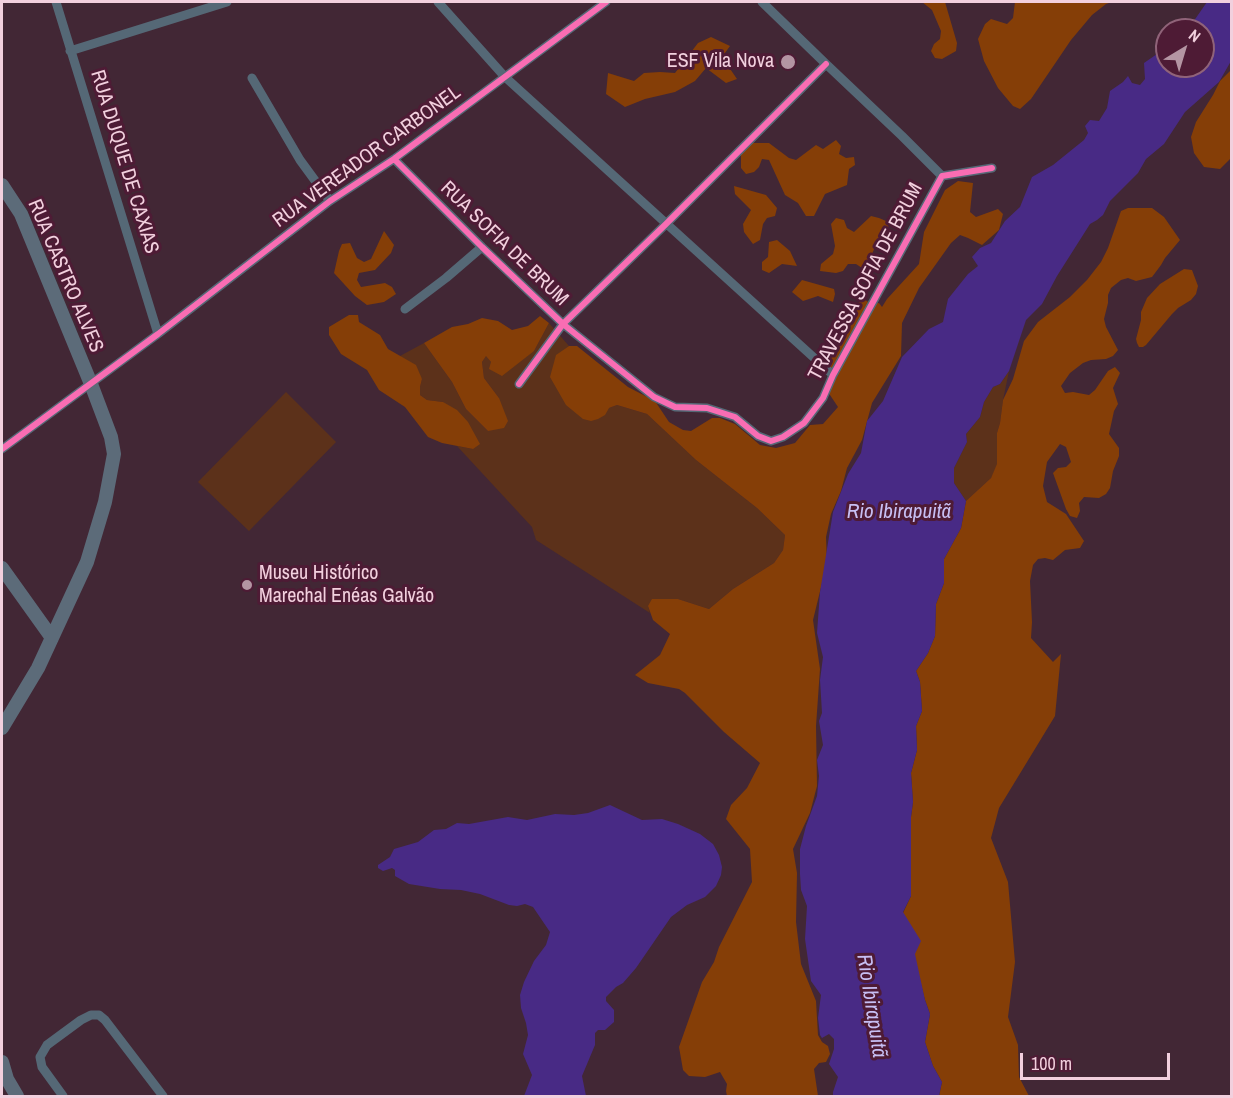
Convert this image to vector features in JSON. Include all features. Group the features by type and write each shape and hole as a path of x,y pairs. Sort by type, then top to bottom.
{"street":[{"name":"RUA DUQUE DE CAXIAS","path":"56,2 158,334"},
{"path":"70,51 227,2"},
{"path":"438,2 505,77 833,375"},
{"name":"RUA VEREADOR CARBONEL","path":"2,449 158,334 330,201 394,159 606,2"},
{"path":"762,2 942,176"},
{"path":"519,384 563,324 826,64"},
{"path":"252,78 300,160 330,201"},
{"name":"RUA SOFIA DE BRUM","path":"394,159 563,324 654,397 675,407 707,408 735,417 758,436 771,441 783,437"},
{"name":"TRAVESSA SOFIA DE BRUM","path":"783,437 804,423 823,398 833,375 942,176 992,168"},
{"name":"RUA CASTRO ALVES","path":"2,185 21,214 91,384 111,437 114,454 105,502 87,562 38,668 2,728"},
{"path":"405,309 482,247"},
{"path":"2,568 52,638"},
{"path":"63,1096 42,1067 40,1058 47,1046 91,1015 99,1015 105,1020 163,1096"},
{"path":"2,1062 4,1081 18,1096"}],"shaded area":[{"path":"922,2 945,2 957,43 956,51 942,59 935,58 931,51 940,39 941,31 932,10"},
{"path":"1015,2 1112,2 1092,15 1071,40 1031,99 1020,109 1013,106 998,88 984,61 978,39 985,24 991,19 1007,24 1013,18"},
{"path":"711,37 730,46 722,57 737,79 726,83 706,68 695,81 675,92 645,99 625,107 606,94 608,73 634,81 644,73 675,73 698,43"},
{"path":"1231,70 1231,158 1220,169 1204,167 1194,153 1191,137 1196,122 1220,81"},
{"path":"836,140 841,146 839,154 846,158 854,157 855,165 849,169 847,185 825,194 814,216 806,216 798,203 785,195 769,160 762,159 754,172 746,174 741,168 741,153 752,143 769,143 789,158 796,160 816,145 823,149"},
{"path":"958,181 973,183 970,212 976,217 998,209 1003,214 999,230 982,245 960,235 951,243 919,288 902,323 901,356 872,403 862,440 847,468 841,491 831,514 826,537 827,563 813,620 820,669 816,726 817,786 810,813 793,849 797,873 796,922 801,964 816,1001 818,1035 828,1046 830,1054 826,1062 819,1063 814,1069 818,1096 727,1096 727,1084 720,1072 705,1077 689,1076 683,1070 679,1047 702,982 752,882 750,849 726,819 731,805 747,788 760,763 724,732 685,693 679,689 648,683 635,675 660,655 670,634 653,620 648,606 652,599 678,599 709,609 733,589 774,563 783,550 785,535 757,508 696,460 647,414 617,405 609,408 605,415 598,419 591,421 583,419 566,405 550,377 556,355 569,346 577,346 628,387 655,401 669,422 683,430 691,431 712,418 720,418 735,424 760,445 776,448 795,443 810,425 823,424 838,407 824,386 833,373 825,359 845,338 850,323 851,308 864,299 871,304 879,303 882,307 919,264 924,232 945,190"},
{"path":"734,186 766,195 777,208 775,216 767,218 763,224 760,240 753,244 744,232 743,224 751,210 735,194"},
{"path":"1128,208 1152,208 1164,217 1180,240 1152,277 1136,281 1128,278 1121,280 1111,288 1104,319 1118,350 1106,359 1083,363 1070,373 1061,386 1065,393 1089,395 1108,371 1115,367 1120,373 1113,388 1118,404 1114,411 1109,434 1119,448 1119,456 1110,488 1106,494 1099,498 1084,497 1079,503 1080,511 1077,518 1070,516 1066,509 1053,473 1071,462 1066,447 1060,444 1047,462 1043,486 1047,502 1066,514 1084,541 1080,548 1065,550 1053,560 1038,559 1033,565 1030,581 1031,638 1053,662 1061,654 1055,716 999,808 991,838 1008,882 1015,962 1008,1017 1018,1045 1019,1077 1029,1096 939,1096 942,1082 933,1066 925,1042 930,1014 903,913 911,896 913,802 911,773 917,750 916,726 922,711 920,682 916,671 928,653 935,636 936,604 944,583 944,559 961,528 966,501 991,478 997,464 997,433 1003,400 1013,379 1024,341 1038,322 1070,297 1087,280 1101,262 1108,248 1121,211"},
{"path":"871,216 886,221 889,228 878,239 869,262 862,268 856,264 848,264 843,271 836,273 820,271 821,264 833,254 835,246 831,224 836,218 844,220 847,228 854,232"},
{"path":"384,231 394,245 391,253 375,270 359,273 357,280 361,287 385,283 392,287 396,294 384,302 367,305 355,296 334,273 339,251 342,244 350,243 357,258 364,262 371,259"},
{"path":"777,240 790,251 797,266 782,264 769,273 762,270 762,262 768,257 769,242"},
{"path":"1184,269 1192,270 1198,286 1196,294 1172,314 1146,345 1139,347 1136,339 1141,312 1147,298 1160,284"},
{"path":"802,280 834,289 833,302 818,296 803,301 792,292"},
{"path":"349,315 358,315 359,322 380,335 388,349 416,365 422,379 420,395 427,400 443,402 457,410 468,422 480,444 473,449 442,443 428,437 405,407 379,390 367,370 341,354 329,335 329,327"},
{"path":"540,316 549,323 534,351 502,376 489,369 491,362 486,356 482,362 484,378 499,398 508,421 504,428 488,431 466,409 452,382 424,343 452,327 482,318 498,321 512,330 528,326"},
{"path":"549,323 569,346 557,355 609,408 617,405 647,414 696,460 757,508 785,535 783,550 774,563 733,589 709,609 678,599 648,606 650,613 536,540 532,527 457,446 473,449 443,402 427,400 420,395 422,379 400,356 424,343 452,382 466,409 488,431 499,398 484,378 482,362 486,355 491,362 534,351"},
{"path":"1009,371 997,433 998,464 991,478 966,501 954,483 954,468 967,442 966,434 980,417 984,402 993,387 1000,384"},
{"path":"286,392 336,442 249,531 198,482"}],"water":[{"name":"Rio Ibirapuitã","path":"1207,2 1231,2 1231,61 1219,82 1185,112 1164,144 1146,159 1138,173 1110,201 1103,215 1090,224 1042,304 1026,320 1009,371 1000,384 993,387 984,402 980,417 966,434 967,442 954,468 954,483 966,501 961,528 944,559 944,583 936,604 935,636 928,653 916,671 920,682 922,711 916,726 917,750 911,773 913,802 911,896 903,912 921,941 915,954 930,1014 925,1042 933,1066 942,1082 939,1096 833,1096 838,1077 829,1064 834,1049 834,1039 829,1034 822,1038 820,1035 818,1018 821,995 811,981 805,939 807,906 801,890 800,849 817,796 819,776 817,760 823,745 819,721 822,713 820,680 823,657 817,633 820,592 833,512 848,474 861,453 867,421 883,401 902,357 929,329 943,322 948,299 968,274 978,266 972,257 980,248 991,243 1005,221 1020,207 1032,177 1053,165 1084,140 1088,133 1085,126 1090,120 1099,121 1107,108 1110,91 1128,76 1132,83 1140,85 1145,79 1144,63 1155,55 1155,78 1215,78 1215,18 1196,18"},
{"path":"610,805 642,820 662,819 700,834 713,844 719,855 721,875 716,886 705,897 687,905 671,917 636,968 606,997 606,1001 614,1010 614,1022 605,1030 598,1030 595,1033 595,1045 582,1076 586,1096 524,1096 532,1075 523,1054 528,1035 520,995 534,961 546,945 550,932 533,907 525,904 509,905 480,894 461,890 409,884 395,876 395,870 392,868 383,871 378,868 378,865 390,857 394,849 418,842 434,830 446,829 457,823 469,824 508,817 527,820 555,814 574,815 588,813"}],"cycle path":[{"path":"2,449 158,334 330,201 394,159 606,2"},
{"path":"519,384 563,324 826,64"},
{"path":"394,159 563,324 654,397 675,407 707,408 735,417 758,436 771,441 783,437 804,423 823,398 833,375 942,176 992,168"}],"place":[{"name":"ESF Vila Nova","path":"788,62"},
{"name":"Museu Histórico Marechal Enéas Galvão","path":"247,585"}]}
